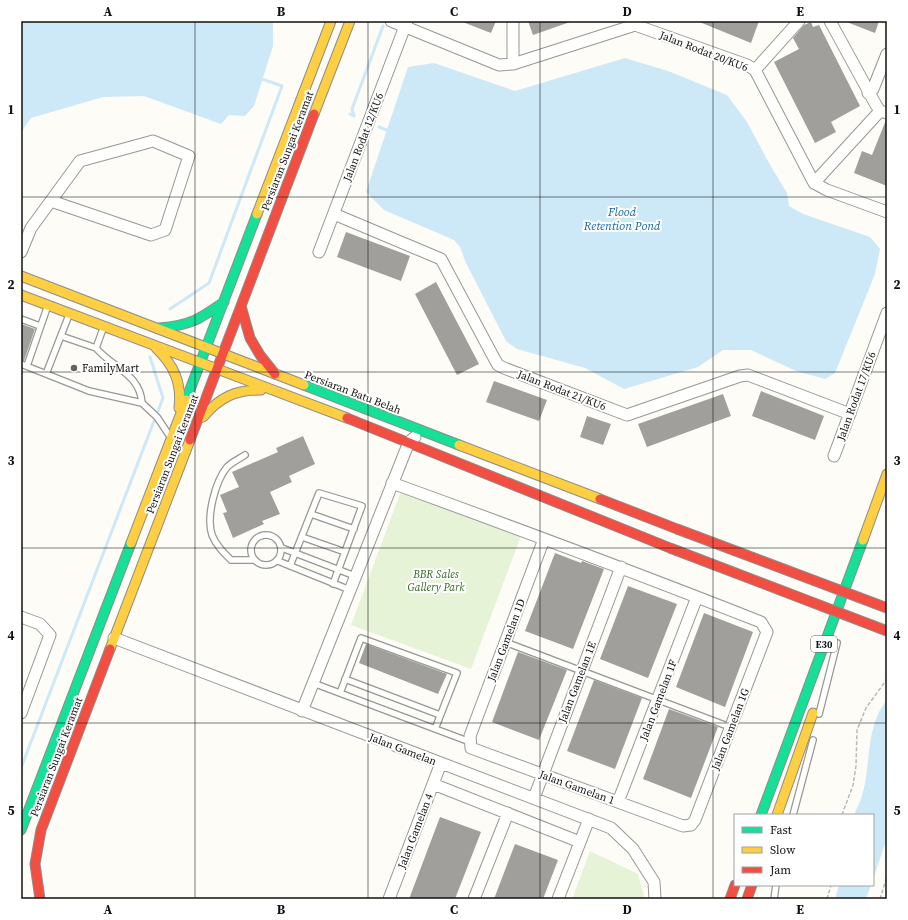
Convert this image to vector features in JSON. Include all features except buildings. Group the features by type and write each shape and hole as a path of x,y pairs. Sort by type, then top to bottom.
{"main road":[{"name":"Persiaran Sungai Keramat","path":"21,830 331,21"},
{"name":"Persiaran Sungai Keramat","path":"40,899 34,876 35,856 41,830 350,21"},
{"name":"Persiaran Batu Belah","path":"21,276 677,529 887,608"},
{"path":"21,295 409,442 670,548 887,631"},
{"path":"156,328 178,326 199,320 224,302"},
{"path":"241,306 250,338 260,355 275,374"},
{"path":"151,344 167,358 178,377 181,399 178,423"},
{"path":"194,428 214,404 226,395 240,390 272,390"},
{"name":"E30","path":"761,814 887,474"},
{"name":"E30","path":"777,814 859,584"},
{"path":"730,899 735,886"},
{"path":"747,899 752,886"}],"street":[{"name":"Jalan Rodat 20/KU6","path":"391,21 406,24 499,65 513,64 635,23 748,65 755,70 814,183"},
{"path":"513,21 513,64"},
{"path":"755,70 799,21"},
{"path":"830,21 868,93 884,112 814,183 827,190 887,212"},
{"name":"Jalan Rodat 12/KU6","path":"319,252 406,24"},
{"path":"868,93 873,89 887,54"},
{"path":"21,252 31,228 80,161 153,141 189,156 165,230 151,235 51,201"},
{"name":"Jalan Rodat 21/KU6","path":"334,214 441,259 498,365 504,368 627,414 740,376 748,375 850,414"},
{"name":"Jalan Rodat 17/KU6","path":"834,456 887,313"},
{"path":"302,711 409,442 419,436 445,440"},
{"path":"392,483 621,566 697,597"},
{"name":"Jalan Gamelan 1D","path":"470,742 470,736 544,539"},
{"name":"Jalan Gamelan 1E","path":"534,798 621,566"},
{"name":"Jalan Gamelan 1G","path":"690,825 695,820 766,632 761,622 697,597"},
{"name":"Jalan Gamelan 1F","path":"618,802 697,597"},
{"path":"21,617 40,624 50,635 21,713"},
{"name":"Jalan Gamelan","path":"114,638 611,828 633,849 654,882 655,899"},
{"name":"Jalan Gamelan 1","path":"470,742 471,748 542,775 683,826 690,825"},
{"name":"Jalan Gamelan 4","path":"389,899 441,763"},
{"path":"433,784 580,842"},
{"path":"474,899 508,813"},
{"path":"558,899 589,819"}],"lane":[{"path":"27,366 48,305"},
{"path":"46,374 69,313"},
{"path":"21,319 40,326"},
{"path":"96,348 104,326"},
{"path":"61,336 96,348 103,356 137,383 142,393 142,403"},
{"path":"21,364 89,391 142,403 157,417 171,439"},
{"path":"245,455 228,467 221,477 210,508 212,534 218,547 231,560 254,560 263,565 273,564 278,561 282,548"},
{"path":"290,566 319,492 362,506 333,584"},
{"path":"311,514 354,529"},
{"path":"254,560 252,555 252,545 254,540 263,535 273,536 282,548 355,576"},
{"path":"302,537 345,552"},
{"path":"278,561 350,590"},
{"path":"818,718 840,635"},
{"path":"340,692 361,638 457,673 435,729"},
{"path":"505,642 730,727"},
{"path":"345,679 440,715"},
{"path":"313,682 470,742"},
{"path":"793,814 815,733"},
{"path":"774,899 776,886"}],"path":[{"path":"842,814 853,785 856,766 857,730 866,708 887,679"},
{"path":"880,899 887,876"},
{"path":"827,899 831,886"}],"green space":[{"name":"BBR Sales Gallery Park","path":"401,491 521,536 471,669 351,625"},
{"path":"590,851 638,874 645,899 572,899"}],"water":[{"path":"21,21 273,21 273,46 254,106 245,116 229,115 221,124 144,96 103,97 31,118 21,132"},
{"name":"Flood Retention Pond","path":"625,58 668,71 727,95 747,122 787,193 789,206 803,214 870,237 880,249 875,274 835,373 825,379 796,371 751,350 723,350 698,367 624,389 585,368 517,349 506,341 466,263 460,247 454,240 384,210 366,192 408,67 434,63 515,91"},
{"path":"887,700 887,838 874,876 874,814 854,814 863,792 872,732 880,710"},
{"path":"839,886 871,886 866,899 835,899"}],"waterway":[{"path":"350,114 354,116 352,109 383,26"},
{"path":"170,309 209,283 282,86 262,79"},
{"path":"379,127 387,130"},
{"path":"150,357 163,398 158,411"},
{"path":"21,768 154,421"}],"traffic: fast":[{"path":"186,400 257,214"},
{"path":"159,328 194,321 224,302"},
{"path":"304,385 459,445"},
{"path":"761,814 863,540"},
{"path":"21,830 131,543"}],"traffic: slow":[{"path":"257,214 331,21"},
{"path":"314,114 350,21"},
{"path":"21,276 304,385"},
{"path":"21,295 347,418"},
{"path":"156,348 168,361 175,375 179,390 179,408"},
{"path":"203,417 216,404 229,396 243,391 261,390"},
{"path":"131,543 186,400"},
{"path":"110,649 190,440"},
{"path":"459,445 600,499"},
{"path":"863,540 887,474"},
{"path":"777,814 813,713"}],"traffic: jam":[{"path":"190,440 314,114"},
{"path":"241,306 250,338 260,355 275,374"},
{"path":"347,418 670,548"},
{"path":"600,499 677,529"},
{"path":"677,529 887,608"},
{"path":"670,548 887,631"},
{"path":"40,899 35,864 41,830 110,649"},
{"path":"730,899 735,886"},
{"path":"747,899 752,886"}],"place":[{"name":"FamilyMart","path":"74,368"}]}
